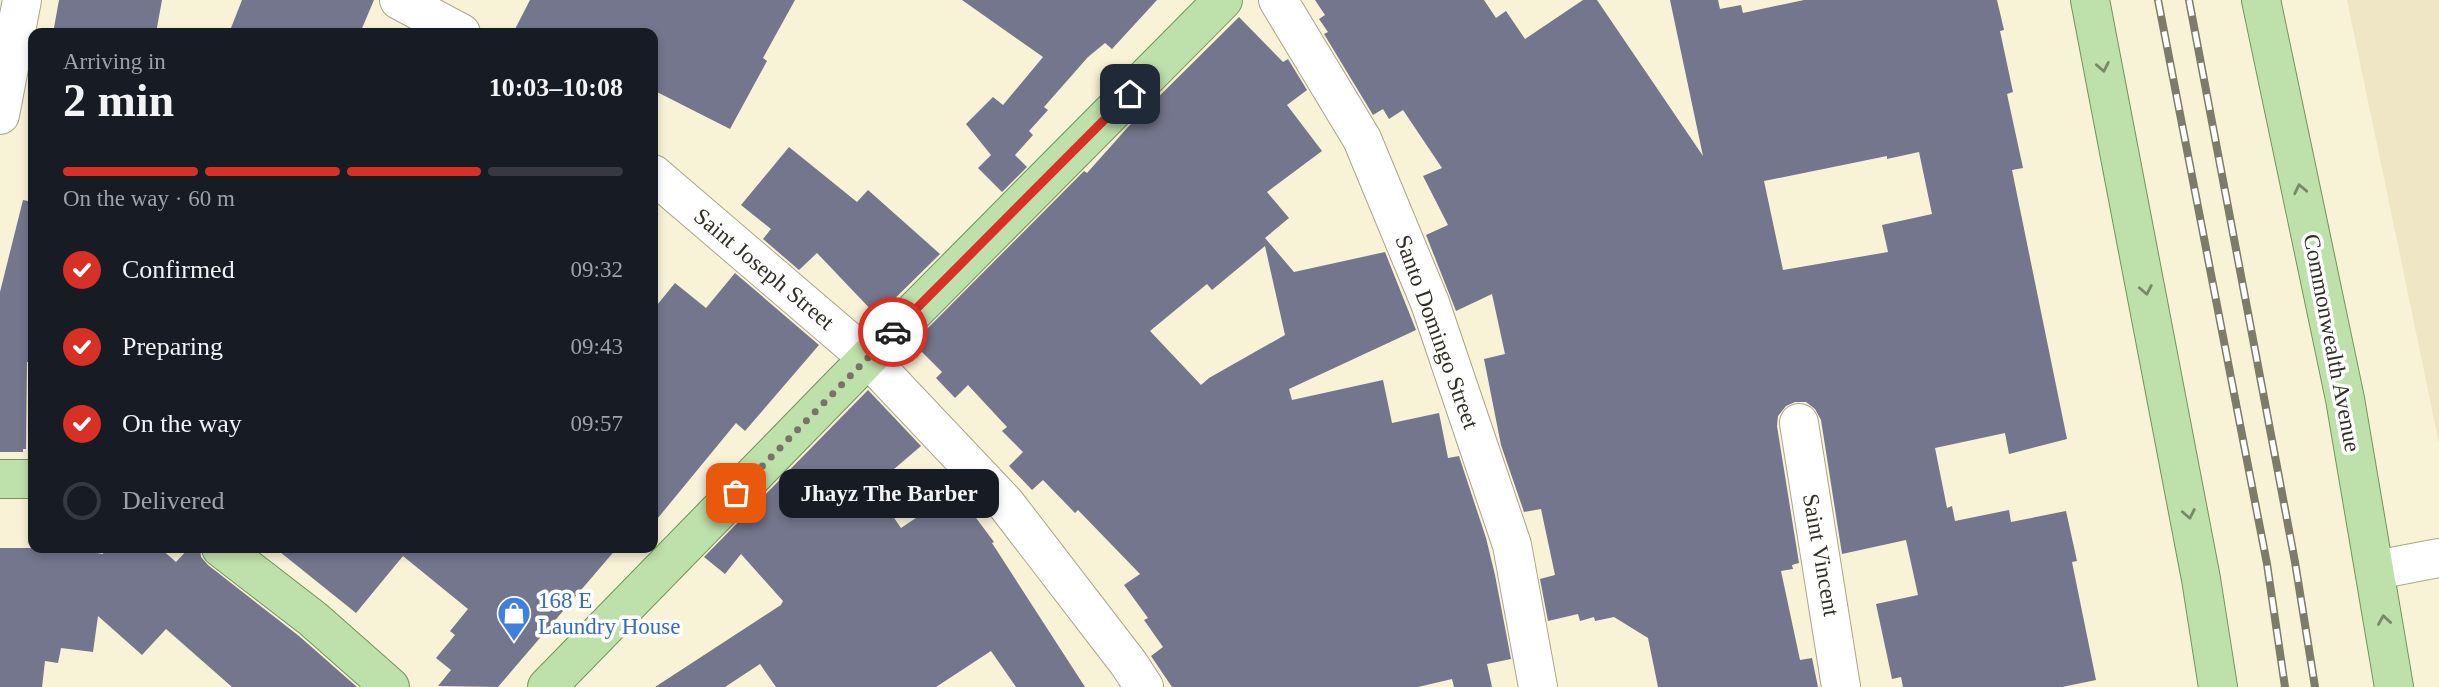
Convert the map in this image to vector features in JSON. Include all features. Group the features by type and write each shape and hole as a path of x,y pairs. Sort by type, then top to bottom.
{"main road":[{"path":"547,687 1223,0"},
{"path":"2090,0 2201,579 2218,687"},
{"name":"Commonwealth Avenue","path":"2261,0 2345,399 2395,687"},
{"path":"0,479 28,479"},
{"path":"227,553 313,619 390,687"}],"street":[{"path":"0,115 22,0"},
{"path":"399,0 452,28"},
{"name":"Santo Domingo Street","path":"1278,0 1362,139 1430,303 1512,545 1538,687"},
{"name":"Saint Joseph Street","path":"658,178 868,358 1006,504 1144,687"},
{"name":"Saint Vincent","path":"1799,423 1840,667 1841,687"},
{"path":"2376,570 2439,558"}],"shaded area":[{"path":"2347,0 2439,0 2439,443"}],"building":[{"path":"59,0 162,0 157,28 54,28"},
{"path":"242,0 374,0 362,28 231,28"},
{"path":"530,0 795,0 763,58 767,61 730,129 658,93 658,28 516,28"},
{"path":"962,0 1157,0 1112,49 1105,43 1088,57 1044,107 1048,110 1029,131 1033,135 1015,155 1027,167 1002,192 978,168 991,155 966,124 993,97 1003,105 1043,57"},
{"path":"1315,0 1484,0 1496,18 1506,11 1525,39 1583,0 1597,0 1703,156 1670,0 1718,0 1720,9 1741,5 1743,13 1804,0 1997,0 2004,30 2000,31 2013,92 2007,94 2023,168 2012,170 2067,439 2009,454 2005,433 1935,448 1947,508 1952,506 1955,521 2009,510 2011,522 2066,511 2077,561 2072,562 2096,680 2062,687 1903,687 1901,677 1892,679 1876,604 1918,595 1906,540 1842,554 1821,420 1815,409 1806,402 1795,402 1786,406 1778,416 1777,426 1799,563 1792,565 1793,569 1781,571 1800,660 1812,658 1818,687 1658,687 1648,638 1614,617 1595,621 1594,617 1580,621 1578,614 1548,621 1540,579 1555,575 1541,509 1524,512 1501,445 1484,359 1505,354 1492,294 1456,311 1426,235 1448,225 1423,176 1442,168 1403,110 1389,119 1383,109 1373,115 1324,34 1328,32 1319,19 1325,15","holes":["1919,152 1932,214 1882,225 1888,252 1783,270 1764,181"]},
{"path":"1239,17 1283,62 1288,59 1307,90 1287,105 1322,151 1267,192 1289,218 1265,238 1294,272 1385,252 1416,330 1289,389 1292,400 1383,380 1392,423 1439,413 1448,458 1459,456 1495,575 1511,659 1487,664 1492,687 1454,687 1452,679 1418,687 1172,687 1151,656 1163,647 1144,620 1148,618 1124,585 1140,574 1078,510 1075,513 1043,480 1032,490 1009,466 1023,452 1002,431 1007,427 968,385 955,398 936,378 942,372 913,343 1084,171 1087,173 1128,127","holes":["1265,246 1285,335 1201,385 1150,331 1207,284 1212,290"]},
{"path":"789,147 857,202 868,190 940,254 877,316 817,253 799,270 763,239 771,229 741,205"},
{"path":"23,200 28,201 28,362 26,449 23,449 23,452 0,452 0,292"},
{"path":"735,273 819,345 745,431 736,423 658,518 658,304 675,283 706,308"},
{"path":"868,390 921,446 873,487 901,528 956,491 994,542 992,543 1085,687 1016,687 991,651 936,687 776,687 760,664 725,687 655,687 781,605 783,601 741,554 725,574 704,557"},
{"path":"0,548 28,548 28,553 166,553 176,562 184,553 201,553 208,565 299,636 357,687 232,687 166,629 142,655 98,616 93,652 61,648 58,663 45,661 42,687 0,687"},
{"path":"281,553 613,553 498,687 438,686 451,670 436,658 455,635 450,631 468,609 403,556 356,613"}],"railway":[{"path":"2158,0 2267,564 2285,687"},
{"path":"2189,0 2295,562 2315,687"}],"way so far":[{"path":"736,493 893,332"}],"place":[{"name":"Jhayz The Barber","path":"736,493"},
{"name":"168 E Laundry House","path":"514,643"}],"route":[{"path":"893,332 1130,94"}]}
